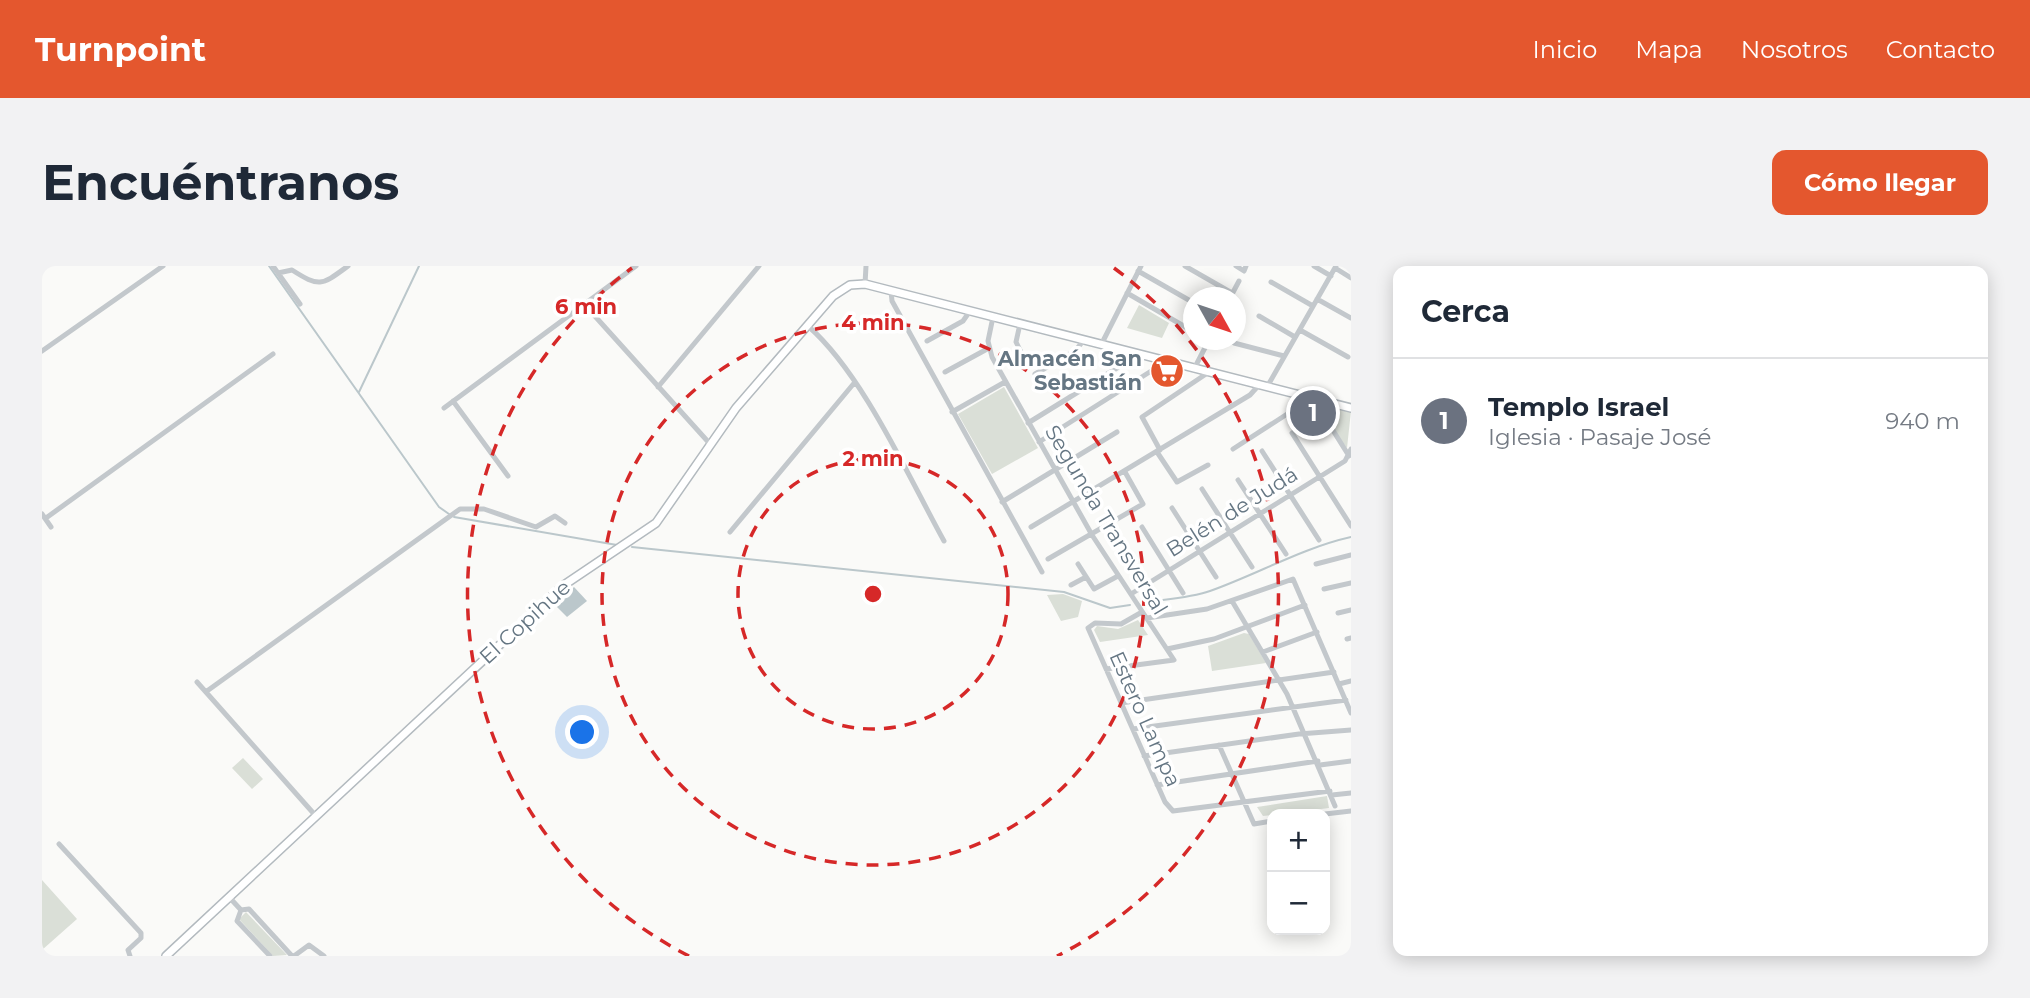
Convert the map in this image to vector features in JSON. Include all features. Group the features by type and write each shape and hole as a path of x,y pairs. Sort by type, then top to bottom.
{"main road":[{"name":"El Copihue","path":"166,956 564,585 656,523 746,397 808,326 842,289 853,284 865,284"},
{"path":"865,284 1351,408"}],"street":[{"path":"42,351 163,266"},
{"path":"273,266 300,304"},
{"path":"278,273 292,270 314,284 321,284 348,266"},
{"path":"444,408 636,266"},
{"path":"658,387 759,266"},
{"path":"865,284 866,266"},
{"path":"1185,266 1218,287"},
{"path":"1236,266 1245,268"},
{"path":"1314,266 1331,276"},
{"path":"1031,527 1263,386 1300,330 1336,267 1351,278"},
{"path":"1101,345 1139,269 1183,296"},
{"path":"1236,287 1239,281"},
{"path":"1271,282 1313,306"},
{"path":"891,291 892,301 1042,572"},
{"path":"1127,293 1183,326"},
{"path":"1318,299 1351,318"},
{"path":"584,304 712,445"},
{"path":"927,341 963,321 970,311"},
{"path":"1259,316 1295,337"},
{"path":"945,372 989,348 993,317"},
{"path":"1020,324 1016,342 1021,352"},
{"path":"808,326 828,344 855,382 944,541"},
{"path":"1300,330 1348,357"},
{"path":"1035,374 1075,351 1084,340"},
{"path":"1246,346 1284,356"},
{"name":"Segunda Transversal","path":"989,348 1005,382 1092,535 1174,660 1106,669"},
{"path":"1194,369 1203,350"},
{"path":"1028,423 1123,364 1132,352"},
{"path":"51,527 44,516 273,354"},
{"path":"1039,442 1167,361"},
{"path":"1208,464 1177,482 1158,451 1142,416 1200,381 1209,372"},
{"path":"730,532 855,382"},
{"path":"952,412 1005,382"},
{"path":"1233,449 1312,398"},
{"path":"453,401 508,476"},
{"path":"1324,416 1351,455"},
{"path":"1002,502 1117,432"},
{"path":"1292,433 1351,526"},
{"path":"1262,451 1319,540"},
{"name":"Belén de Judá","path":"1130,594 1351,455"},
{"path":"1048,559 1143,502 1125,472"},
{"path":"1238,480 1286,554"},
{"path":"1202,489 1252,567"},
{"path":"1172,508 1216,577"},
{"path":"207,691 460,509 484,509 536,527 555,516 565,523"},
{"path":"1142,527 1183,593"},
{"path":"1316,564 1351,555"},
{"path":"1078,564 1094,589 1118,576"},
{"path":"1071,586 1086,577"},
{"path":"1147,618 1203,610 1293,579 1351,713"},
{"path":"1324,589 1351,583"},
{"path":"1231,601 1281,680 1319,763 1335,806"},
{"path":"1167,649 1214,639 1305,605"},
{"path":"1338,613 1351,610"},
{"name":"Estero Lampa","path":"1143,612 1121,624 1095,623 1088,626 1157,785 1173,811 1244,802"},
{"path":"1263,652 1317,632"},
{"path":"1121,703 1334,672"},
{"path":"1339,684 1351,681"},
{"path":"197,682 315,815"},
{"path":"1133,729 1346,700"},
{"path":"1144,756 1351,730"},
{"path":"1219,745 1254,824 1267,822"},
{"path":"1157,785 1231,773 1351,761"},
{"path":"1244,802 1351,793"},
{"path":"1330,813 1351,811"},
{"path":"59,844 141,933 141,937 128,950 130,956"},
{"path":"229,897 241,910"},
{"path":"241,910 249,909 293,956 309,945 324,956"},
{"path":"241,910 237,921 270,956"}],"shaded area":[{"path":"1139,305 1169,323 1162,338 1127,328"},
{"path":"1004,387 1038,448 992,474 958,414"},
{"path":"1326,405 1351,411 1347,448 1323,416"},
{"path":"574,587 587,601 567,617 555,605"},
{"path":"1063,594 1082,601 1078,617 1061,621 1047,595"},
{"path":"1138,620 1148,635 1100,642 1094,630 1097,626 1118,629"},
{"path":"1244,633 1249,634 1266,663 1212,671 1208,646"},
{"path":"243,758 263,779 252,789 232,768"},
{"path":"1327,796 1329,808 1267,809 1267,816 1263,816 1257,807"},
{"path":"42,880 77,919 42,950"},
{"path":"246,912 287,955 273,956 239,919"}],"waterway":[{"path":"269,266 439,507 449,514"},
{"path":"359,392 419,266"},
{"path":"454,517 617,545"},
{"path":"1146,602 1210,591 1298,554 1351,537"},
{"path":"632,547 1064,592 1110,608 1130,605"}],"place":[{"name":"Almacén San Sebastián","path":"1167,371"},
{"name":"Templo Israel","path":"1313,413"}]}
